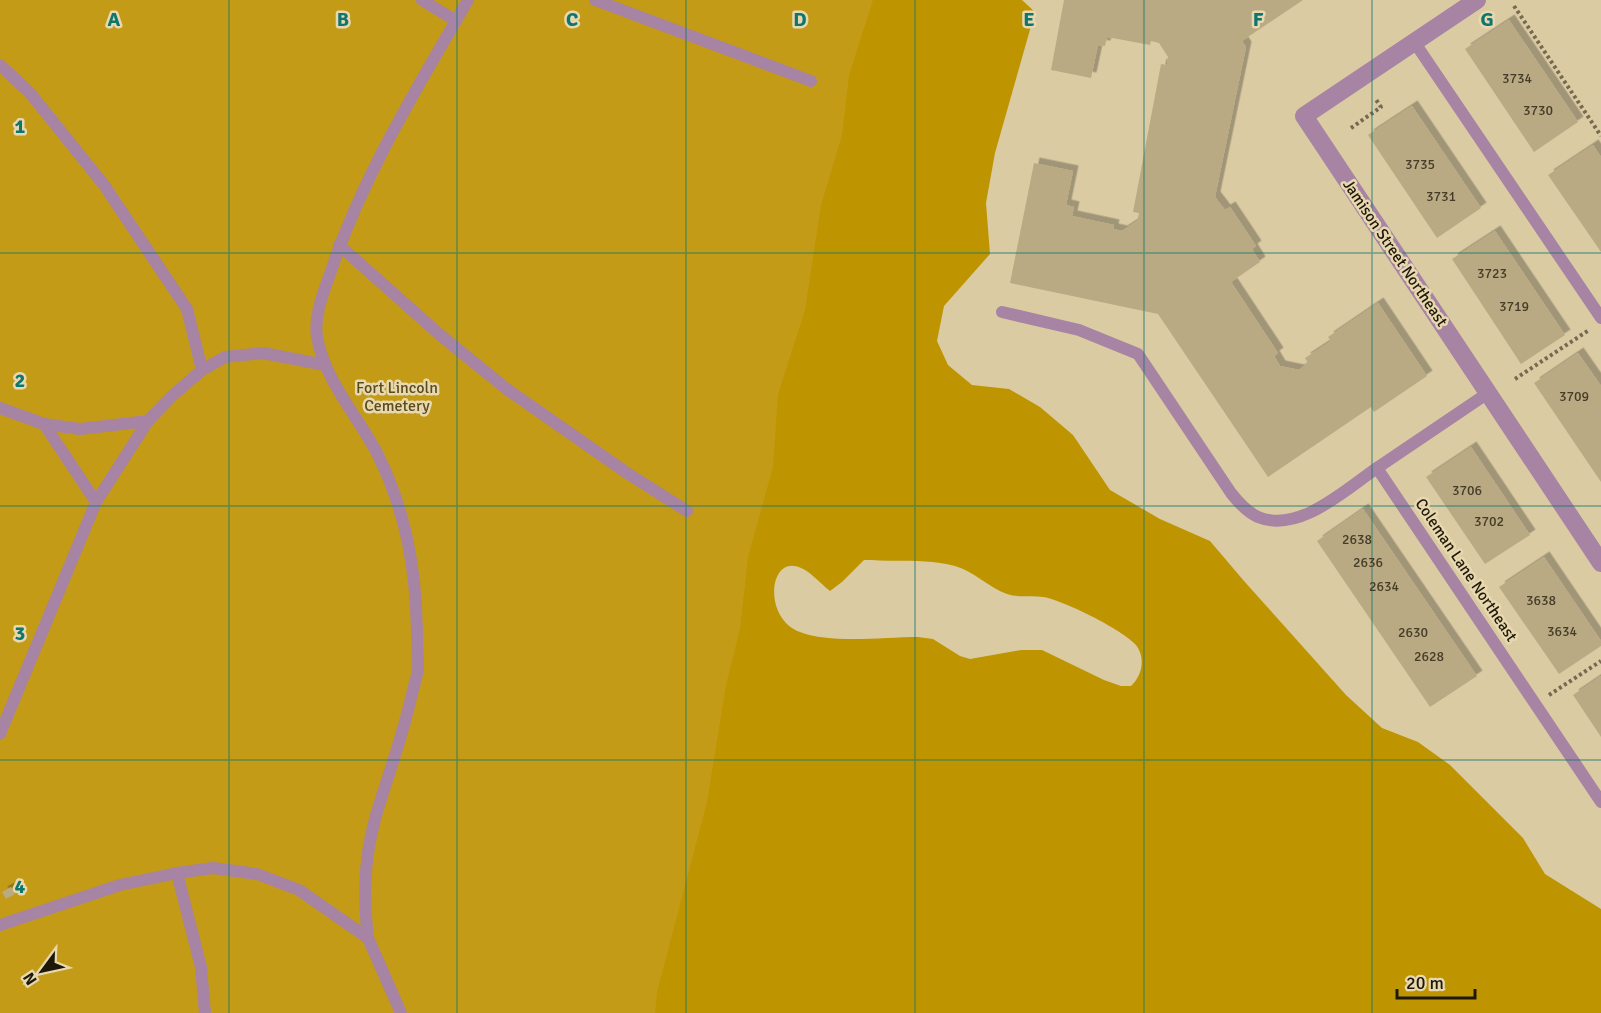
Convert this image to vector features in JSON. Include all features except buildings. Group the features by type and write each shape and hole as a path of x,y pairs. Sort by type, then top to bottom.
{"street":[{"name":"Jamison Street Northeast","path":"1477,0 1304,116 1601,563"}],"lane":[{"path":"422,0 456,21"},
{"path":"401,1013 368,938 364,900 369,844 380,801 402,739 418,670 416,584 408,536 391,486 377,453 325,365 317,336 317,322 321,300 339,245 368,182 407,105 468,0"},
{"path":"595,0 811,81"},
{"path":"1415,43 1598,321"},
{"path":"0,65 30,93 104,185 187,309 202,370"},
{"path":"339,245 439,334 508,390 627,473 687,511"},
{"path":"1002,312 1079,330 1138,354 1231,493 1242,506 1258,517 1276,521 1295,519 1310,513 1488,393"},
{"path":"0,734 96,502 148,421 202,370 225,357 263,353 325,365"},
{"path":"0,408 44,424 80,429 148,421"},
{"path":"44,424 96,502"},
{"name":"Coleman Lane Northeast","path":"1377,468 1601,802"},
{"path":"0,925 120,885 213,868 257,874 299,890 368,938"},
{"path":"177,873 201,967 205,1013"}],"path":[{"path":"1514,6 1601,136"},
{"path":"1351,128 1381,107 1375,98"},
{"path":"1515,380 1598,321"},
{"path":"1549,695 1601,660"}],"green space":[{"name":"Fort Lincoln Cemetery","path":"0,0 885,0 677,1013 0,1013"}],"shaded area":[{"path":"873,0 1022,0 1035,12 995,153 986,203 990,254 944,306 937,341 948,365 972,385 1009,389 1040,407 1073,435 1110,490 1160,519 1210,541 1346,695 1382,728 1418,742 1450,765 1523,838 1545,874 1601,909 1601,1013 655,1013 657,992 707,802 726,685 740,629 748,557 773,467 778,394 805,310 821,205 842,135 849,75","holes":["864,560 921,561 955,566 1007,594 1052,599 1078,610 1106,624 1136,645 1142,661 1138,677 1131,686 1121,686 1042,650 1021,650 970,659 960,656 933,639 918,637 827,638 800,632 788,625 775,602 774,589 782,570 790,566 801,568 830,591"]}]}
